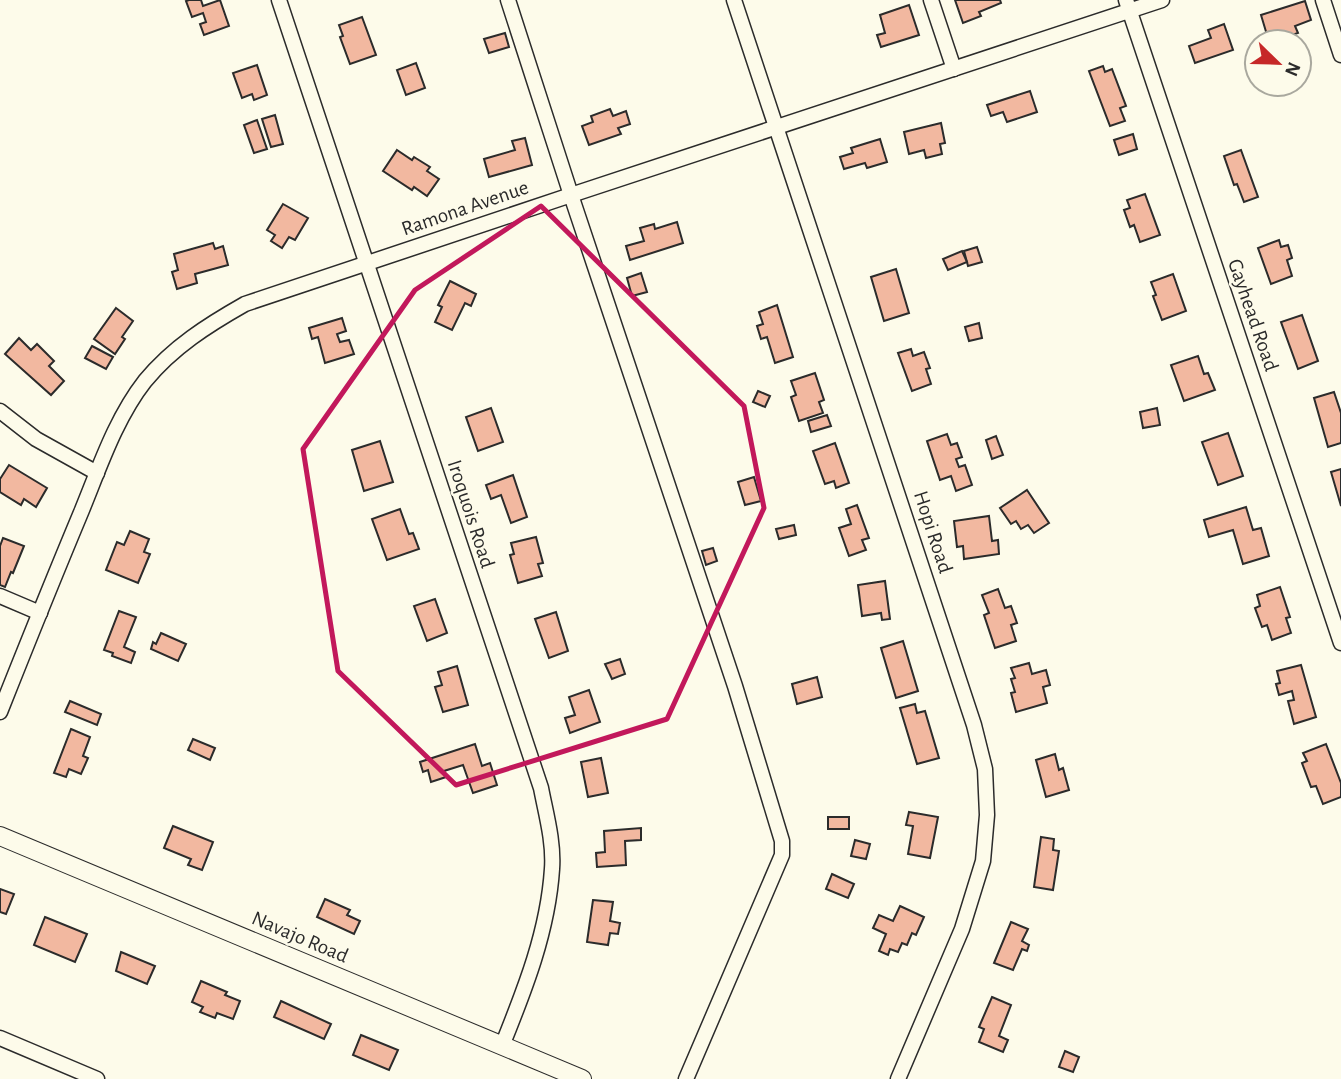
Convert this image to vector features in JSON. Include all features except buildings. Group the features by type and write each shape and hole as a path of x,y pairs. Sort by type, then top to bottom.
{"main road":[{"name":"Navajo Road","path":"0,836 582,1079"}],"street":[{"name":"Iroquois Road","path":"279,0 541,788 553,867 546,913 533,965 502,1046"},
{"path":"508,0 735,686 782,841 782,855 686,1079"},
{"name":"Hopi Road","path":"734,0 974,725 985,769 987,815 984,861 962,929 898,1079"},
{"path":"931,0 954,69"},
{"name":"Ramona Avenue","path":"0,712 119,422 144,382 173,352 209,324 245,304 954,69 1127,6 1163,0"},
{"path":"1323,0 1341,55"},
{"name":"Gayhead Road","path":"1127,6 1341,643"},
{"path":"0,411 36,439 97,473"},
{"path":"0,596 40,613"},
{"path":"0,1038 97,1079"}],"highlighted area":[{"path":"541,206 744,406 764,508 667,719 456,785 338,671 303,449 415,290"}]}
